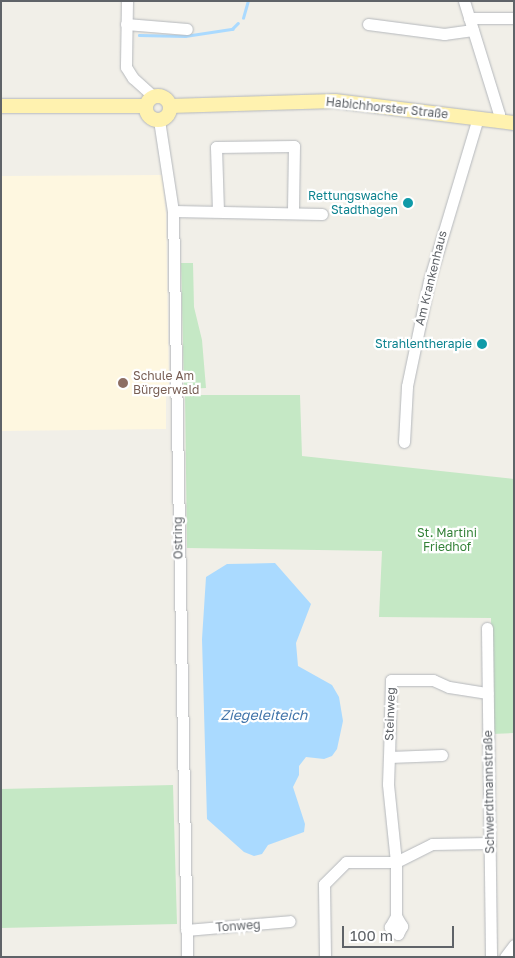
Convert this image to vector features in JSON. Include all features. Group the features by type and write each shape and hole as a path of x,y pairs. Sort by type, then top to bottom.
{"main road":[{"path":"1,106 150,101 162,97 170,106 169,114 159,120 149,116 150,101"},
{"name":"Habichhorster Straße","path":"170,106 335,101 514,123"}],"street":[{"path":"127,1 126,67 150,101"},
{"path":"464,1 499,114 498,120"},
{"path":"469,18 514,18"},
{"path":"126,24 187,29"},
{"path":"368,24 444,34 473,30"},
{"name":"Am Krankenhaus","path":"404,442 408,380 428,281 478,118"},
{"name":"Ostring","path":"159,120 173,211 187,957"},
{"path":"218,211 216,147 294,146 294,213"},
{"path":"173,211 322,214"},
{"name":"Schwerdtmannstraße","path":"487,628 491,957"},
{"name":"Steinweg","path":"389,757 391,680 433,680 449,687 488,693"},
{"path":"396,916 396,862 388,784 389,757 442,755"},
{"path":"325,956 324,884 346,862 396,862 432,844 489,843"},
{"name":"Tonweg","path":"186,930 290,921"}],"shaded area":[{"path":"162,175 166,214 169,386 166,387 166,429 1,431 1,176"}],"green space":[{"path":"181,263 193,263 194,307 202,340 206,388 184,389"},
{"name":"St. Martini Friedhof","path":"185,395 300,395 302,456 514,479 514,733 492,734 491,618 379,617 382,551 187,548"},
{"path":"173,785 177,924 1,928 1,789"}],"water":[{"name":"Ziegeleiteich","path":"275,563 311,604 296,643 298,666 332,685 339,697 343,721 337,749 332,756 324,759 306,757 299,766 299,775 293,787 305,824 304,832 268,845 262,854 254,856 244,852 207,819 202,639 206,577 227,564"}],"waterway":[{"path":"243,18 248,1"},
{"path":"139,35 185,36 232,29 238,23"}],"place":[{"name":"Rettungswache Stadthagen","path":"408,203"},
{"name":"Strahlentherapie","path":"482,344"},
{"name":"Schule Am Bürgerwald","path":"123,383"}]}
